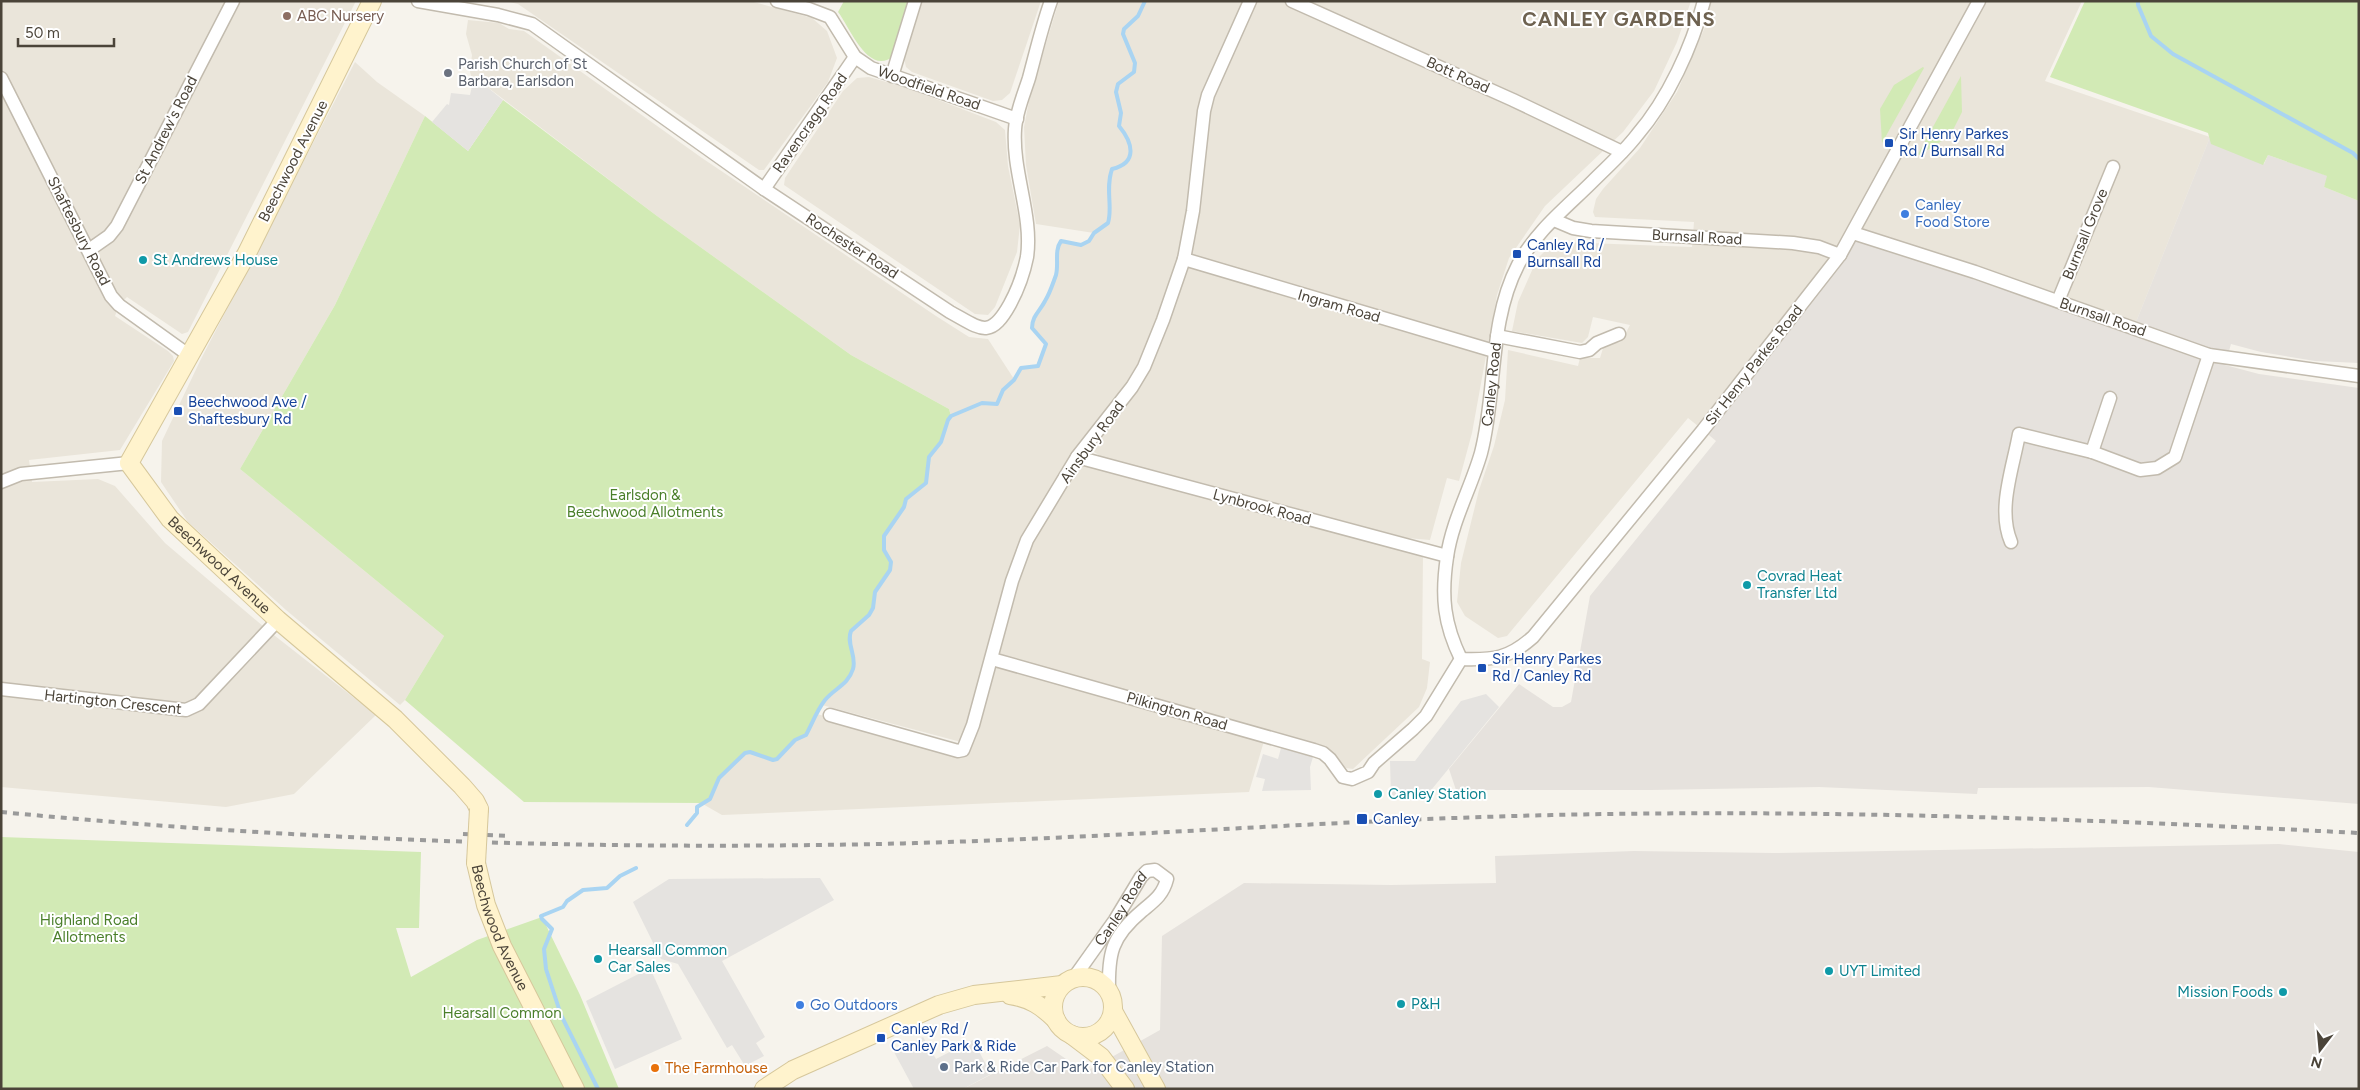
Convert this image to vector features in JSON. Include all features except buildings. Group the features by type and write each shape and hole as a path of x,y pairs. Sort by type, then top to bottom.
{"street":[{"name":"St Andrew's Road","path":"89,250 109,236 117,226 233,1"},
{"name":"Beechwood Avenue","path":"372,1 247,253 129,463 170,519 278,620 395,718 475,801 478,809 476,864 482,895 502,946 575,1089"},
{"name":"Rochester Road","path":"418,1 498,14 532,24 764,189 950,312 971,324 984,328 993,327 1001,320 1012,300 1027,258 1027,235 1015,150 1017,119 1051,1"},
{"name":"Woodfield Road","path":"777,1 809,9 830,17 855,57 871,68 1017,119"},
{"path":"892,76 915,1"},
{"name":"Ainsbury Road","path":"830,715 958,751 964,750 992,659 1012,580 1027,540 1077,457 1132,388 1144,366 1163,320 1184,259 1193,210 1204,111 1208,95 1250,1"},
{"name":"Bott Road","path":"1292,1 1512,100 1622,152"},
{"name":"Canley Road","path":"1461,660 1450,636 1446,620 1447,556 1480,454 1487,424 1494,350 1507,292 1518,265 1533,242 1639,134 1670,86 1696,32 1704,1"},
{"name":"Sir Henry Parkes Road","path":"1461,660 1498,659 1518,650 1533,637 1703,430 1840,255 1979,1"},
{"name":"Ravencragg Road","path":"764,189 855,57"},
{"name":"Shaftesbury Road","path":"1,78 114,301 190,356"},
{"name":"Burnsall Grove","path":"2058,301 2113,167"},
{"name":"Burnsall Road","path":"1554,220 1573,228 1591,231 1794,243 1819,247 1840,255"},
{"name":"Burnsall Road","path":"1853,233 1975,272 2209,355 2262,364 2359,376"},
{"name":"Ingram Road","path":"1184,259 1494,350"},
{"path":"1497,336 1580,352 1588,350 1596,343 1619,334"},
{"path":"2011,542 2006,530 2006,511 2009,484 2019,434 2092,452 2140,470 2156,468 2170,461 2175,456 2209,355"},
{"path":"2092,452 2110,398"},
{"name":"Lynbrook Road","path":"1077,457 1447,556"},
{"path":"1,482 21,474 129,463"},
{"name":"Hartington Crescent","path":"1,690 186,710 199,704 278,620"},
{"name":"Pilkington Road","path":"992,659 1323,753 1343,777 1352,779 1368,772 1374,763 1426,716 1461,660"},
{"name":"Canley Road","path":"1067,982 1115,920 1141,877 1147,871 1155,870 1167,879 1165,886 1156,901 1133,919 1121,933 1112,950 1108,964 1109,992"},
{"path":"764,1089 794,1070 897,1022 956,1000 1090,978 1104,986 1109,992 1113,1011 1156,1089"},
{"path":"1056,1020 1053,1006 1057,991 1067,982"},
{"path":"997,992 1026,998 1042,1007 1070,1034 1101,1057 1125,1089"},
{"path":"1070,1034 1084,1036 1098,1032 1105,1026 1113,1011"}],"shaded area":[{"path":"1,1 356,1 188,332 182,334 127,297 119,305 115,316 168,351 173,356 174,361 120,450 29,460 32,482 98,479 115,486 165,543 270,632 376,715 294,794 226,807 1,787"},
{"path":"504,1 750,1 812,18 827,31 837,58 828,82 764,170 759,170 518,4"},
{"path":"921,1 1041,1 1010,93 1002,100 993,101 912,72 906,67 904,58"},
{"path":"1059,1 1691,1 1677,42 1654,91 1623,132 1545,206 1509,258 1497,295 1472,433 1459,481 1447,478 1430,540 1407,538 1100,456 1093,451 1142,380 1162,309 1139,361 1116,400 1065,464 1037,513 985,662 961,742 822,705 834,692 855,661 850,645 851,631 862,623 874,600 875,592 890,570 884,550 884,536 904,507 906,499 926,483 929,457 941,442 951,416 949,409 851,355 657,216 482,83 473,82 470,72 472,55 466,34 468,20 499,23 509,29 524,31 702,158 936,316 969,337 988,339 1014,379 1021,368 1038,366 1045,349 1046,344 1032,328 1032,323 1036,312 1045,302 1056,273 1057,247 1061,241 1082,245 1089,241 1094,233 1036,224 1026,165 1024,127 1030,96"},
{"path":"1711,1 2082,1 2045,81 2210,137 2134,327 1703,430 1688,418 1507,636 1498,638 1465,616 1457,602 1461,563 1479,490 1494,446 1505,400 1508,350 1578,366 1580,358 1600,358 1604,345 1621,342 1630,325 1593,317 1588,337 1582,343 1512,331 1518,302 1537,259 1547,249 1562,242 1692,247 1694,222 1595,217 1593,212 1596,199 1603,189 1640,148 1677,92 1705,27"},
{"path":"355,62 377,82 425,116 335,305 240,469 444,636 405,700 400,705 286,610 188,522 161,482 162,441 200,361"},
{"path":"869,77 907,88 996,122 1005,130 1008,166 1020,225 1017,252 995,307 988,315 975,314 784,185 785,178 843,91 857,78"},
{"path":"473,82 482,83 503,100 468,151 432,122 447,104 449,105 451,93 470,95"},
{"path":"2210,137 2264,164 2268,155 2328,176 2324,187 2359,201 2359,363 2315,361 2261,352 2231,344 2225,365 2259,374 2359,388 2359,804 2149,787 1978,788 1977,794 1819,787 1651,790 1456,790 1449,769 1519,684 1553,707 1562,707 1571,702 1590,596 1716,441 1703,430 1853,233 2134,327"},
{"path":"1078,466 1096,466 1423,554 1422,659 1430,662 1427,688 1419,707 1353,769 1346,768 1336,758 998,655 1025,560 1037,534"},
{"path":"995,665 1264,741 1249,792 722,815 701,803 710,799 719,778 745,753 756,753 777,759 795,740 806,735 817,714 959,753"},
{"path":"1486,694 1499,707 1432,789 1391,797 1390,761 1415,761 1461,701"},
{"path":"1281,748 1313,757 1310,767 1311,790 1262,791 1265,779 1256,777 1263,754 1278,759"},
{"path":"2279,844 2359,852 2359,1089 963,1089 1047,1046 1085,1072 1160,1030 1162,936 1244,883 1391,885 1496,883 1495,856 1634,851 1773,853"},
{"path":"820,878 834,900 722,961 765,1037 756,1043 764,1056 745,1066 732,1045 727,1048 678,964 661,959 633,902 669,879"},
{"path":"650,968 682,1039 615,1069 586,1001"},
{"name":"Park & Ride Car Park for Canley Station","path":"923,1037 936,1059 973,1040 991,1074 963,1089 914,1089 894,1052"}],"green space":[{"path":"844,1 910,1 894,56 885,61 876,60 861,48 838,12"},
{"path":"2085,1 2359,1 2359,201 2324,187 2327,176 2268,155 2263,165 2211,144 2208,133 2050,77"},
{"path":"1923,67 1882,143 1880,109 1894,85"},
{"path":"1961,76 1962,112 1950,136 1919,155 1918,154"},
{"name":"Earlsdon & Beechwood Allotments","path":"503,100 657,216 851,355 949,409 951,416 941,442 929,457 926,483 906,499 904,507 884,536 884,550 891,562 890,570 875,592 873,608 869,615 851,631 850,641 854,664 848,679 822,704 806,735 795,740 777,759 749,752 745,753 719,778 710,799 701,803 524,802 405,700 444,636 240,469 335,305 425,116 468,151"},
{"path":"1,837 421,852 419,928 396,928 411,977 477,940 542,917 580,995 619,1089 1,1089"}],"waterway":[{"path":"687,825 697,813 697,807 710,799 719,778 745,753 750,752 773,760 777,759 795,740 806,735 825,700 845,683 851,674 854,664 850,641 851,631 869,615 873,608 875,592 890,570 891,562 884,550 884,536 904,507 906,499 926,483 929,457 941,442 948,420 951,416 982,403 997,404 1003,390 1014,380 1021,368 1038,366 1046,344 1032,328 1032,324 1048,295 1056,275 1059,245 1061,241 1081,245 1089,241 1094,233 1108,223 1110,211 1109,184 1112,169 1126,162 1129,157 1130,145 1119,126 1121,113 1116,92 1118,84 1134,72 1135,63 1123,34 1124,29 1138,16 1145,1"},
{"path":"2138,1 2151,36 2173,54 2353,153 2359,159"},
{"path":"598,1089 561,1015 546,969 544,949 552,929 541,916 563,907 567,901 583,890 607,888 620,876 636,868"}],"railway":[{"path":"1,812 110,822 329,836 548,844 658,845 962,842 1469,817 1654,813 1956,816 2359,833"},
{"path":"463,834 508,836"}],"place":[{"name":"ABC Nursery","path":"287,16"},
{"name":"Parish Church of St Barbara, Earlsdon","path":"448,73"},
{"name":"Sir Henry Parkes Rd / Burnsall Rd","path":"1889,143"},
{"name":"Canley Food Store","path":"1905,214"},
{"name":"Canley Rd / Burnsall Rd","path":"1517,254"},
{"name":"St Andrews House","path":"143,260"},
{"name":"Beechwood Ave / Shaftesbury Rd","path":"178,411"},
{"name":"Covrad Heat Transfer Ltd","path":"1747,585"},
{"name":"Sir Henry Parkes Rd / Canley Rd","path":"1482,668"},
{"name":"Canley Station","path":"1378,794"},
{"name":"Canley","path":"1362,819"},
{"name":"Hearsall Common Car Sales","path":"598,959"},
{"name":"UYT Limited","path":"1829,971"},
{"name":"Mission Foods","path":"2283,992"},
{"name":"P&H","path":"1401,1004"},
{"name":"Go Outdoors","path":"800,1005"},
{"name":"Canley Rd / Canley Park & Ride","path":"881,1038"},
{"name":"Park & Ride Car Park for Canley Station","path":"944,1067"},
{"name":"The Farmhouse","path":"655,1068"}],"district":[{"name":"CANLEY GARDENS","path":"1619,19"}],"park label":[{"name":"Highland Road Allotments","path":"89,928"},
{"name":"Hearsall Common","path":"502,1013"}]}
